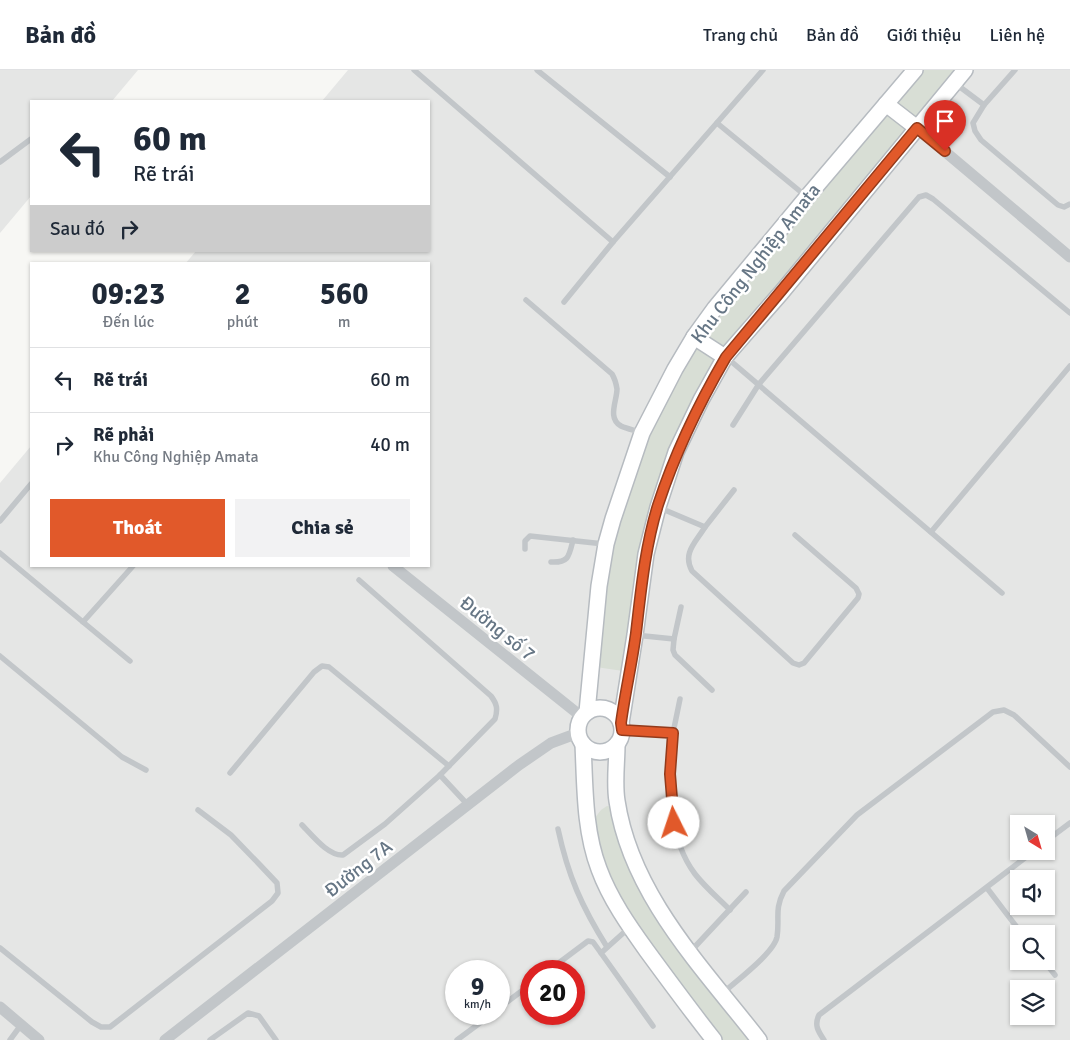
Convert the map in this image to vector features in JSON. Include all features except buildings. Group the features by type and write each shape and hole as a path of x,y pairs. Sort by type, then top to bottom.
{"street":[{"name":"Khu Công Nghiệp Amata","path":"584,714 599,586 606,544 642,433 694,337 715,308 915,70"},
{"name":"Khu Công Nghiệp Amata","path":"622,726 646,554 658,507 676,452 701,400 726,357 965,70"},
{"path":"886,104 1070,257"},
{"path":"694,337 726,357"},
{"name":"Đường số 7","path":"394,567 584,714"},
{"path":"581,739 588,749 598,752 611,749 620,738 622,726 616,714 607,709 600,708 584,714 579,721 586,804 598,868 611,897 630,927 714,1040"},
{"name":"Đường 7A","path":"165,1040 519,765 551,743 581,739"},
{"path":"617,744 617,800 627,841 645,884 662,913 690,952 758,1040"},
{"path":"0,1007 38,1040"}],"lane":[{"path":"414,70 613,242"},
{"path":"537,70 670,177"},
{"path":"564,302 613,242 763,70"},
{"path":"1015,70 984,105 973,123 975,131 982,140 1058,205 1064,207 1070,204"},
{"path":"955,82 984,105"},
{"path":"717,123 807,197"},
{"path":"0,162 30,140"},
{"path":"733,425 759,384 918,197 926,195 1070,313"},
{"path":"526,300 612,374 616,381 617,391 613,412 615,420 621,425 642,433"},
{"path":"726,357 1002,593"},
{"path":"931,532 1070,366"},
{"path":"0,521 30,485"},
{"path":"734,490 705,527 688,553 688,563 692,571 792,663 799,665 804,663 858,598 859,594 856,588 795,535"},
{"path":"658,507 705,527"},
{"path":"525,549 525,541 530,536 606,544"},
{"path":"551,562 566,560 569,556 573,540"},
{"path":"0,553 130,661"},
{"path":"83,622 132,567"},
{"path":"302,825 330,851 337,855 343,855 385,824 440,775 495,719 498,711 496,703 490,696 359,580"},
{"path":"680,608 674,639 673,650 675,656 712,690"},
{"path":"635,635 674,639"},
{"path":"0,656 122,757 146,770"},
{"path":"230,773 314,672 322,666 329,667 449,766"},
{"path":"680,699 673,733 670,774 674,823 686,860 696,875 730,910"},
{"path":"723,993 772,950 777,939 778,904 784,891 850,822 864,809 993,712 1004,710 1014,714 1070,767"},
{"path":"622,726 673,733"},
{"path":"440,775 468,805"},
{"path":"0,948 92,1022 101,1027 110,1027 264,907 278,893 277,883 260,865 231,835 198,810"},
{"path":"1055,834 1070,823"},
{"path":"558,829 564,858 580,900 607,948"},
{"path":"824,1040 817,1030 815,1022 818,1015 1023,860"},
{"path":"987,888 1015,925"},
{"path":"690,952 746,892"},
{"path":"600,953 630,927"},
{"path":"563,960 588,941 593,942 653,1026"},
{"path":"1051,970 1055,975"},
{"path":"210,1040 248,1012 259,1016 276,1040"},
{"path":"10,1040 21,1025"},
{"path":"457,1040 477,1025"}],"shaded area":[{"path":"0,70 138,70 113,100 30,100 30,197 0,233"},
{"path":"348,70 1070,70 1070,1040 0,1040 0,483 30,447 30,567 430,567 430,262 187,262 195,252 430,252 430,100 323,100"},
{"path":"923,70 957,70 915,122 894,105"},
{"path":"889,110 911,127 723,351 701,337 720,311"},
{"path":"697,343 719,357 670,451 623,671 596,667 612,545 648,435"},
{"path":"607,806 612,807 622,844 751,1040 721,1040 634,924 604,867 594,819"}],"route":[{"path":"674,823 670,774 673,733 622,730 621,723 646,554 658,507 676,452 701,400 726,357 917,128 945,151"}]}
